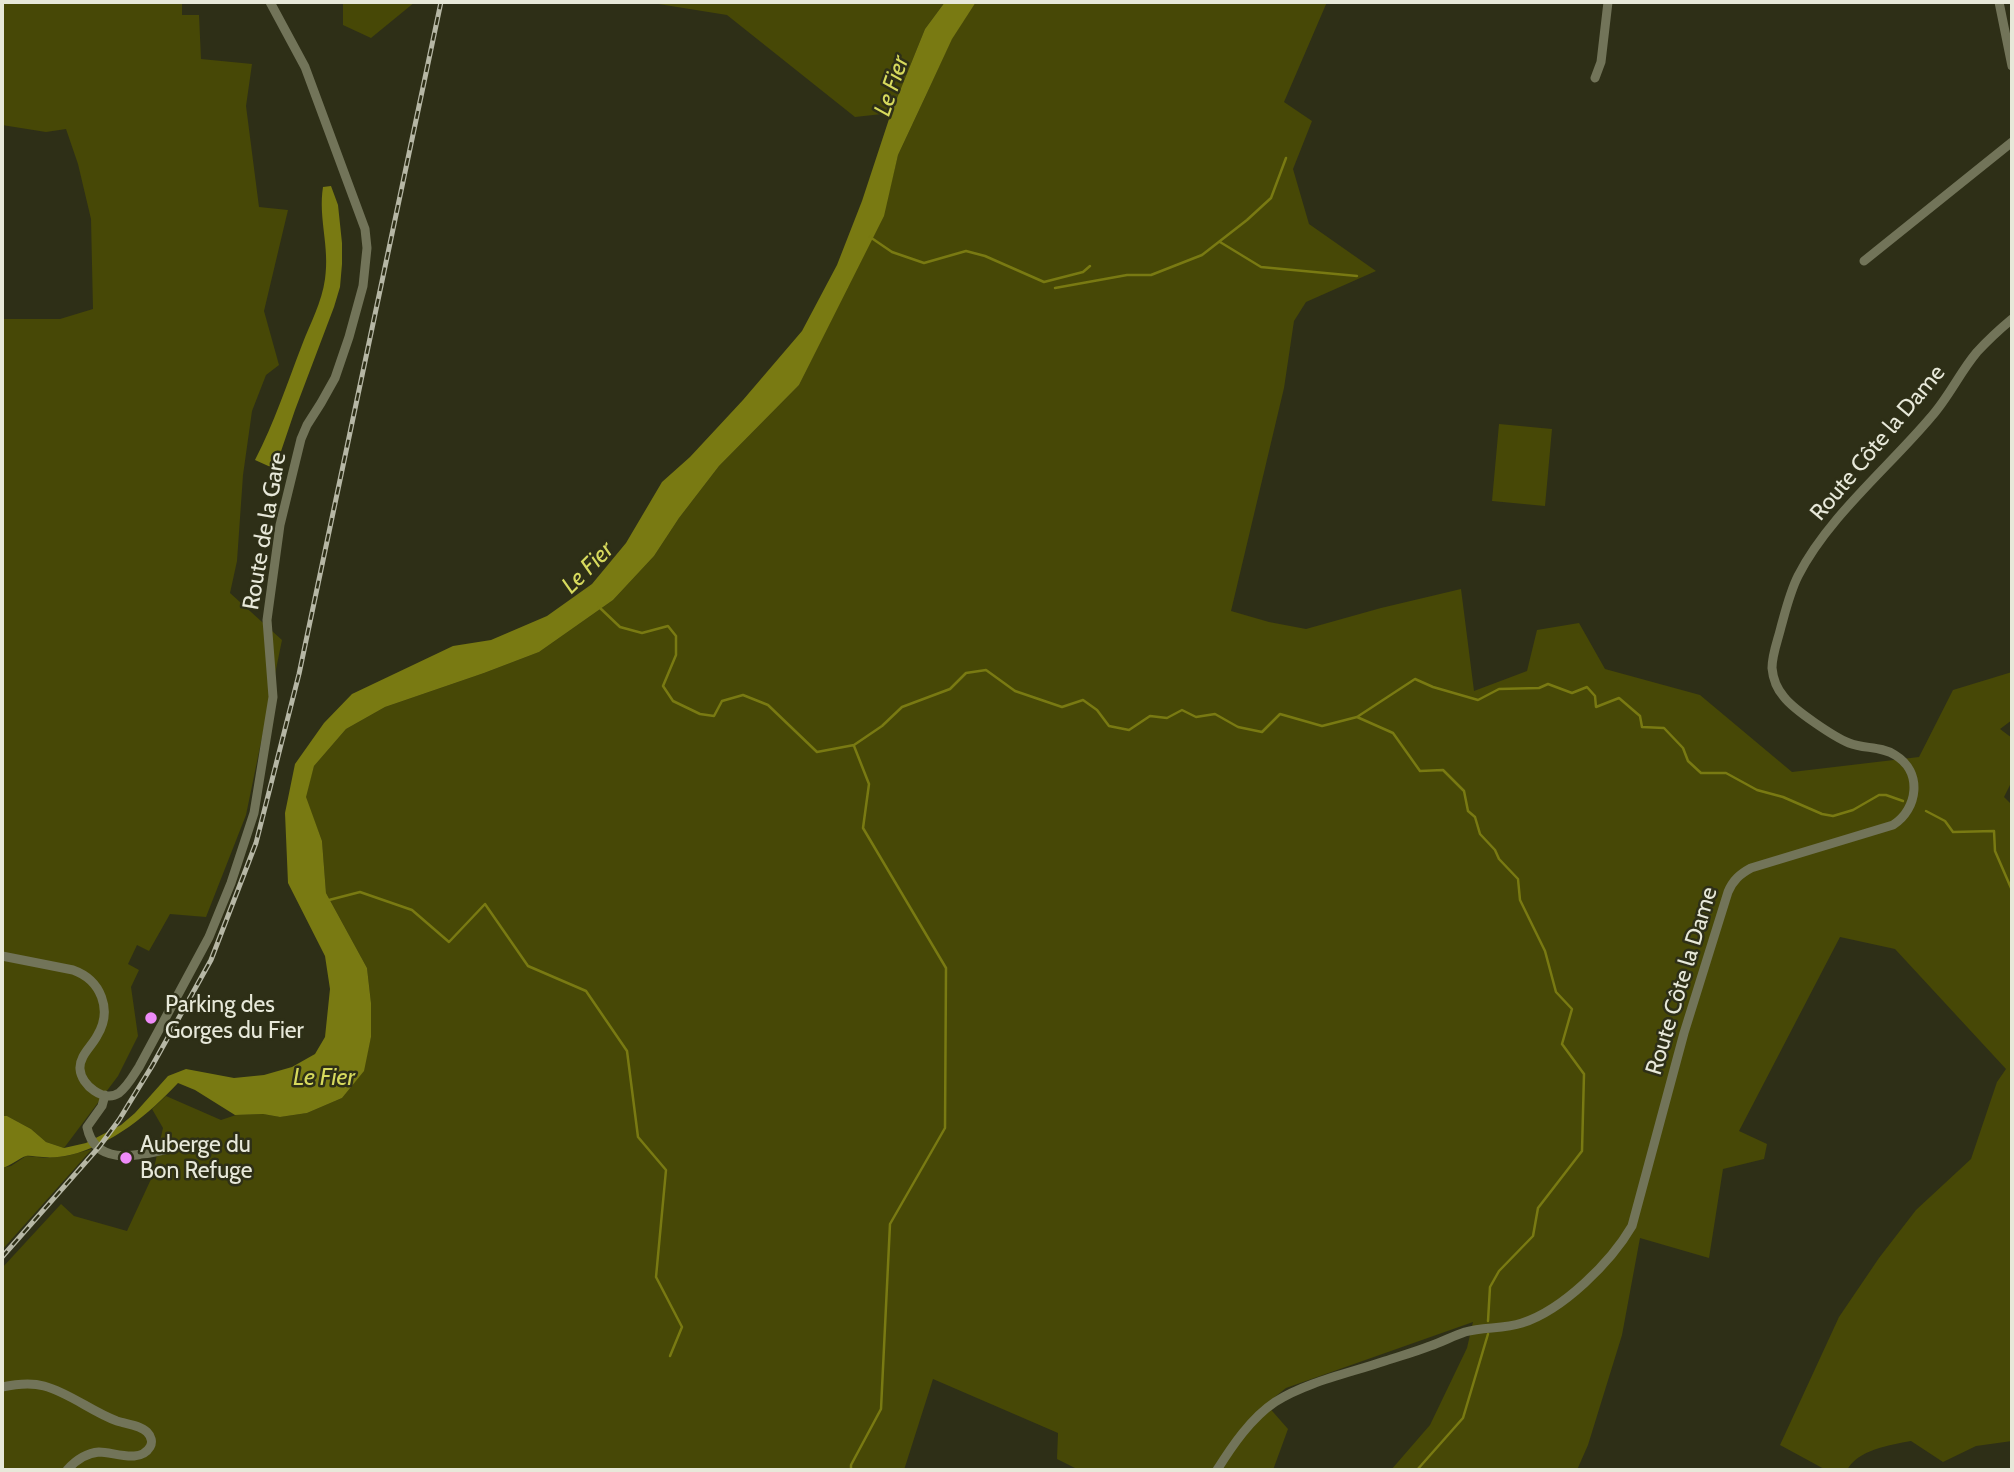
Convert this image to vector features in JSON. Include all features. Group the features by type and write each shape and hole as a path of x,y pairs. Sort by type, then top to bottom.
{"street":[{"name":"Route de la Gare","path":"105,1095 112,1096 128,1084 204,947 226,897 254,813 273,697 267,620 281,525 301,439 335,378 363,286 367,248 365,229 305,67 270,2"},
{"path":"1595,78 1601,62 1608,2"},
{"path":"1999,2 2012,66"},
{"path":"1864,261 2012,142"},
{"name":"Route Côte la Dame","path":"1217,1470 1251,1424 1284,1397 1466,1332 1530,1320 1559,1303 1594,1274 1619,1247 1632,1226 1684,1033 1733,882 1751,868 1893,825 1904,817 1913,799 1913,777 1900,758 1887,751 1839,739 1788,702 1779,690 1773,677 1772,663 1793,586 1804,564 1840,516 1933,416 1978,352 2012,319"},
{"path":"2,956 78,972 99,990 104,1002 103,1023 80,1067 86,1085 105,1095 102,1106 87,1128 93,1143 114,1156 138,1156 164,1150"},
{"path":"2,1387 31,1383 46,1386 116,1420 141,1428 149,1433 152,1440 143,1454 133,1456 99,1452 81,1458 67,1470"}],"shaded area":[{"path":"2,2 182,2 182,15 199,15 201,59 252,64 246,106 259,207 288,210 264,311 279,365 266,375 252,411 243,475 237,561 230,593 282,640 246,815 206,917 170,914 149,951 137,945 128,964 139,970 131,987 138,1036 118,1076 64,1148 46,1142 31,1129 2,1116 2,319 60,319 93,309 91,219 78,164 66,129 46,132 2,125"},
{"path":"343,2 415,2 371,38 343,25"},
{"path":"646,2 945,2 925,29 891,113 855,117 727,15"},
{"path":"976,2 1327,2 1284,102 1312,121 1293,169 1309,224 1376,271 1306,302 1294,321 1284,388 1231,611 1306,629 1461,589 1474,691 1527,671 1537,630 1579,623 1605,669 1700,695 1792,772 1919,757 1953,690 2012,672 2012,720 2000,729 2012,738 2012,781 2004,797 2012,805 2012,1441 1976,1446 1943,1462 1911,1441 1866,1453 1847,1470 1826,1470 1780,1445 1839,1317 1916,1210 1971,1159 1997,1082 2006,1069 1895,949 1840,937 1739,1131 1767,1144 1764,1159 1723,1169 1709,1258 1640,1238 1622,1335 1588,1445 1577,1470 1391,1470 1430,1425 1467,1348 1473,1322 1286,1388 1266,1404 1288,1429 1273,1470 1079,1470 1057,1459 1058,1433 933,1379 904,1470 2,1470 2,1268 61,1204 74,1216 127,1231 152,1177 163,1128 152,1109 166,1096 221,1120 236,1115 263,1114 280,1117 307,1113 342,1098 363,1071 371,1037 367,968 326,893 322,841 305,797 314,766 346,729 385,707 539,652 613,600 654,556 719,466 799,385 883,216 898,155 952,38"},
{"path":"1499,424 1552,429 1545,506 1492,501"},
{"path":"92,1149 2,1250 2,1168 11,1166 26,1156 67,1156"}],"water":[{"name":"Le Fier","path":"945,2 976,2 952,39 898,155 884,216 799,385 719,466 654,556 613,600 539,652 385,707 346,729 314,766 306,797 322,841 326,893 367,968 371,1037 364,1071 342,1098 307,1113 280,1117 263,1114 235,1115 195,1090 178,1083 142,1117 101,1144 70,1155 26,1156 2,1168 2,1116 31,1129 46,1142 64,1148 86,1143 121,1125 168,1076 186,1069 234,1078 264,1075 292,1067 315,1054 325,1037 330,989 325,956 288,883 285,813 295,764 324,723 352,694 453,646 491,640 547,616 592,584 626,543 662,482 690,457 743,400 802,331 837,265 862,201 891,113 925,29"},
{"path":"331,186 338,205 342,243 340,287 275,469 255,460 321,296 326,267 323,187"}],"waterway":[{"path":"1055,288 1127,275 1151,275 1202,255 1271,198 1286,158"},
{"path":"870,237 892,252 924,263 966,251 985,256 1044,282 1083,272 1090,266"},
{"path":"1220,242 1261,267 1357,276"},
{"path":"599,607 620,627 642,633 668,626 676,636 676,655 663,686 673,701 700,714 714,716 722,701 743,695 768,705 817,752 854,745 882,726 902,707 950,689 966,673 986,670 1015,691 1062,707 1083,700 1097,710 1109,726 1129,730 1150,716 1167,718 1182,710 1196,717 1215,714 1238,727 1262,732 1280,714 1322,726 1357,717 1415,679 1478,700 1499,689 1539,688 1548,684 1572,693 1587,687 1595,696 1596,707 1619,698 1640,716 1642,727 1664,728 1683,748 1688,761 1701,773 1726,773 1757,790 1783,797 1822,814 1833,816 1853,810 1879,795 1903,801"},
{"path":"1357,717 1393,733 1420,771 1443,770 1464,791 1468,811 1475,817 1480,834 1518,879 1520,900 1545,951 1556,992 1572,1009 1562,1044 1584,1074 1582,1151 1538,1208 1533,1236 1499,1271 1490,1287 1488,1321"},
{"path":"851,1470 851,1465 881,1409 890,1224 945,1128 946,968 863,828 869,784 854,746"},
{"path":"1926,811 1945,821 1953,832 1994,831 1995,851 2012,888"},
{"path":"329,900 360,892 412,910 449,942 485,904 528,966 586,991 627,1051 638,1137 666,1170 656,1277 682,1327 670,1356"},
{"path":"1417,1470 1463,1418 1488,1334"}],"railway":[{"path":"2,1257 99,1147 119,1120 211,960 256,843 299,674 441,2"}],"place":[{"name":"Parking des Gorges du Fier","path":"151,1018"},
{"name":"Auberge du Bon Refuge","path":"126,1158"}]}
